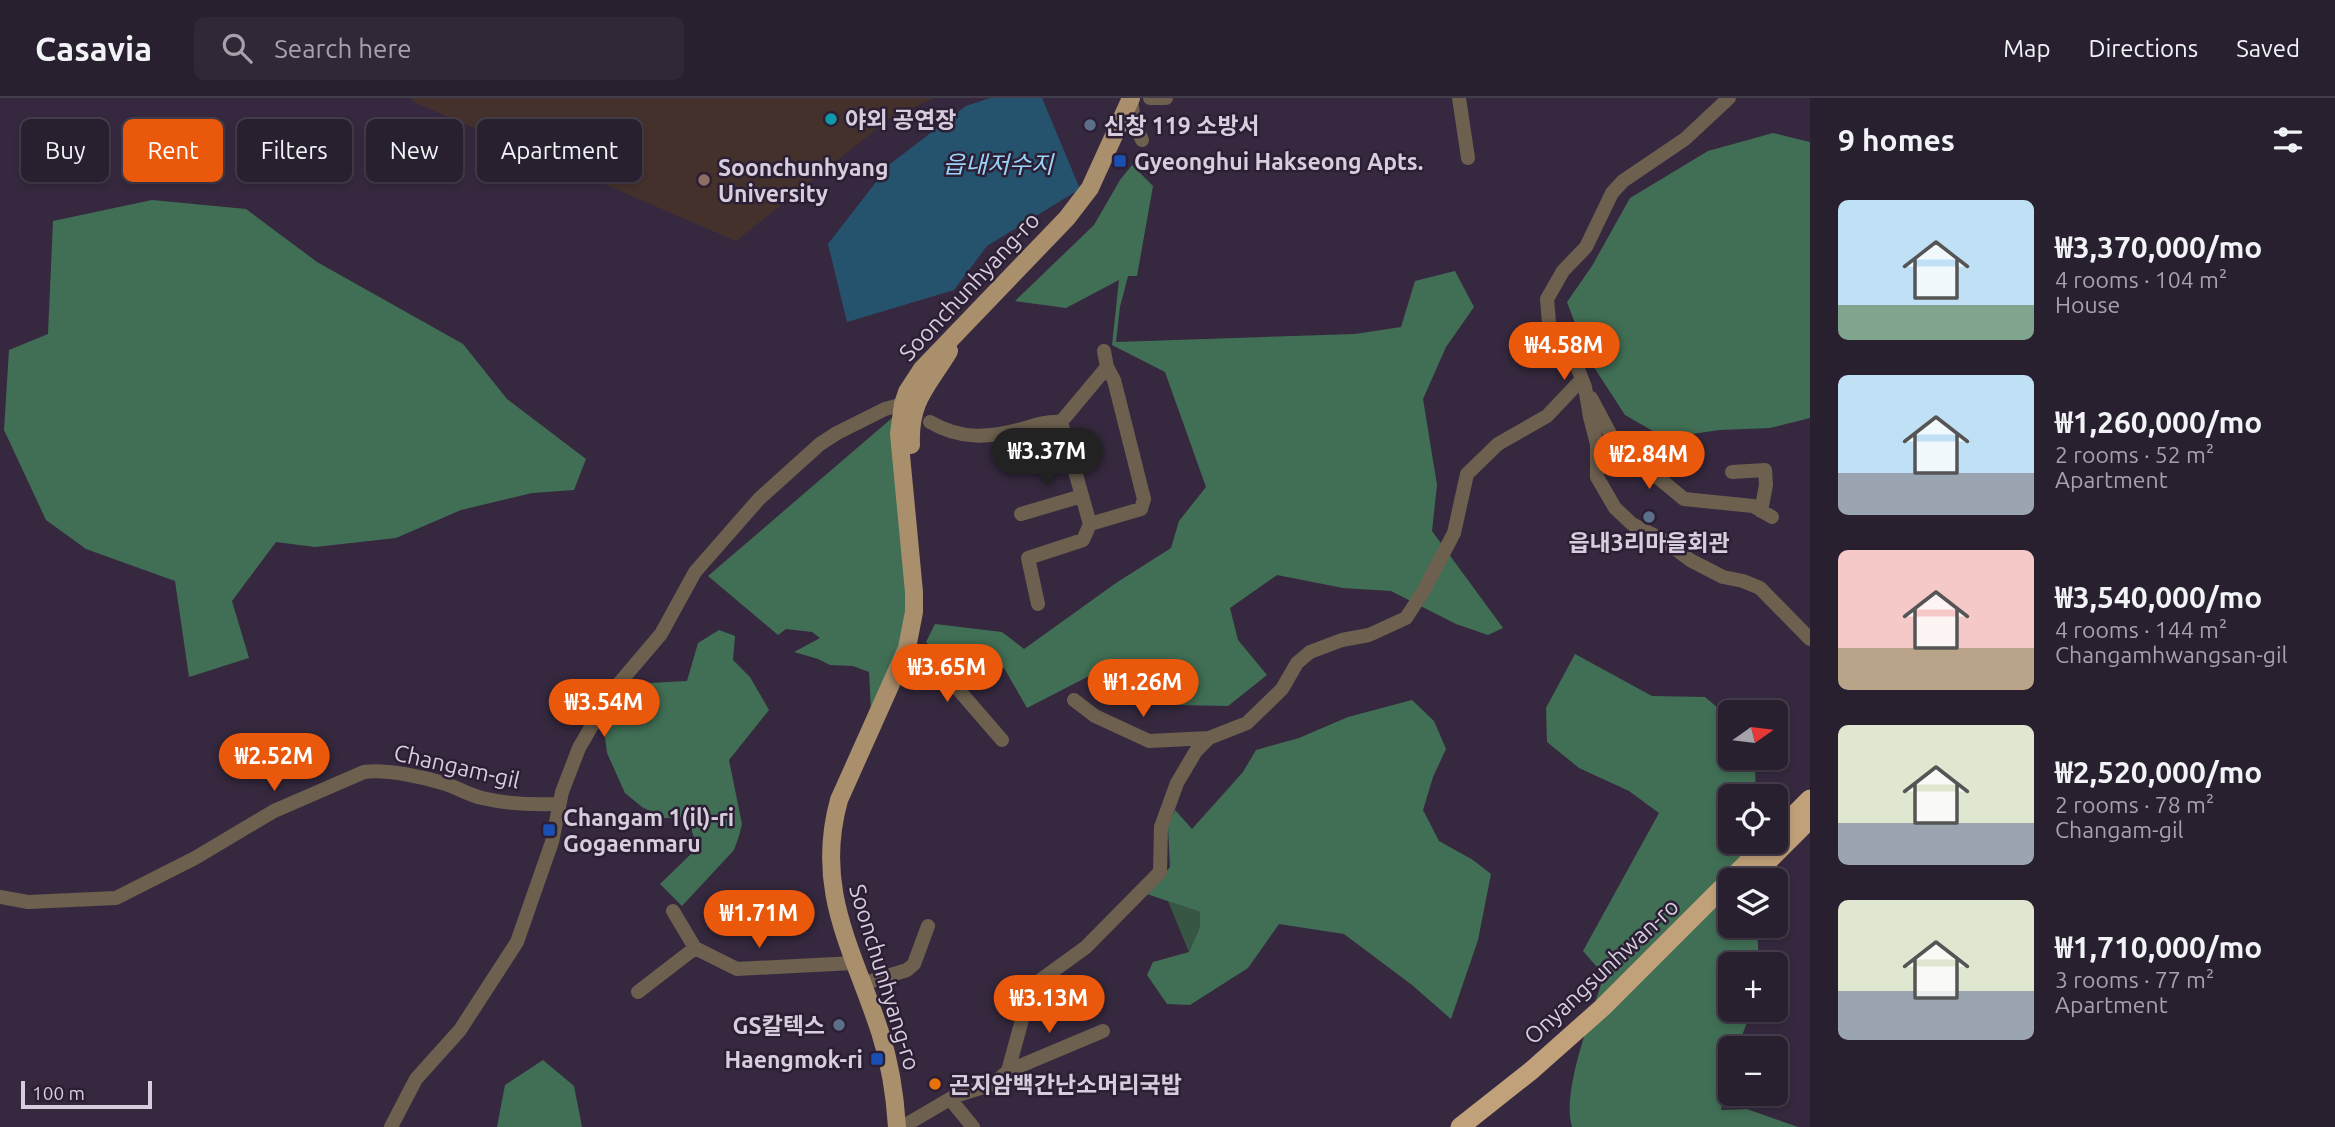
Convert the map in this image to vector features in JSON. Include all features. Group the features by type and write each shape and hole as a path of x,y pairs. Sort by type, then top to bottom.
{"highway":[{"path":"1788,821 1810,799"},
{"path":"1761,868 1810,819"},
{"name":"Onyangsunhwan-ro","path":"1460,1127 1532,1070 1603,1007 1756,854"},
{"name":"Onyangsunhwan-ro","path":"1479,1127 1601,1022 1718,910"}],"main road":[{"name":"Soonchunhyang-ro","path":"899,1127 889,1065 831,887 830,865 833,821 848,780 907,648 914,612 899,434 902,404 922,369 1067,218 1090,188 1131,99"},
{"path":"914,612 923,561 911,442 914,410 920,393 965,323"}],"street":[{"path":"1150,98 1167,98"},
{"path":"1459,98 1468,158"},
{"path":"1728,98 1685,139 1623,181 1612,193 1586,247 1563,271 1547,299 1549,323 1557,342 1573,356 1583,383 1614,440 1685,499 1753,506 1767,514 1765,470 1732,472"},
{"path":"1131,99 1133,122 1142,139"},
{"path":"1090,524 1136,511 1144,504 1114,380 1107,367 1104,351"},
{"path":"1061,422 1107,367"},
{"path":"1583,383 1597,444 1597,477 1615,508 1632,524 1665,541 1690,560 1723,577 1760,589 1810,639"},
{"path":"1074,700 1095,716 1149,741 1209,738 1247,723 1282,689 1297,663 1310,652 1342,640 1369,635 1406,618 1454,533 1467,474 1498,443 1547,416 1583,383"},
{"path":"920,393 922,410 930,422 962,435 991,436 1046,422 1061,422"},
{"path":"391,1127 416,1079 460,1030 517,942 552,842 559,804 575,757 601,707 655,643 684,589 706,558 759,499 820,444 885,409 902,404"},
{"path":"911,442 914,429 919,424 930,422"},
{"path":"1038,604 1028,558 1083,540 1090,524 1061,422"},
{"path":"1021,514 1082,496"},
{"path":"907,648 931,659 1002,740"},
{"path":"1008,1071 1014,1040 1031,987 1086,947 1160,872 1161,827 1177,783 1196,751 1209,738"},
{"name":"Changam-gil","path":"0,897 28,902 116,898 189,862 274,811 364,772 428,780 502,802 559,804"},
{"path":"673,911 695,948 737,969 854,964"},
{"path":"862,984 907,970 914,964 928,926"},
{"path":"638,992 695,948"},
{"path":"899,1127 950,1099 993,1084 1008,1071 1103,1031"},
{"path":"950,1099 973,1127"}],"shaded area":[{"name":"Soonchunhyang University","path":"411,98 934,98 889,119 736,241 599,182 642,182 642,119 477,119 477,129 463,123 463,119 453,119 414,102"}],"green space":[{"path":"1773,133 1810,142 1810,418 1770,428 1719,430 1665,438 1625,415 1588,358 1567,302 1592,266 1630,198 1708,151"},
{"path":"1132,165 1153,186 1137,276 1128,276 1120,307 1116,342 1355,334 1401,327 1415,281 1455,271 1474,307 1446,347 1423,399 1437,485 1432,531 1503,628 1488,635 1456,624 1391,591 1343,588 1277,575 1230,608 1238,640 1267,675 1228,706 1178,705 1131,679 1091,675 1027,708 1004,668 984,671 995,659 961,648 966,681 926,642 935,624 1002,632 1024,649 1116,583 1171,548 1179,521 1206,487 1165,372 1112,345 1119,280 1066,308 1015,301 1094,225 1120,180"},
{"path":"152,200 246,209 317,262 463,344 507,399 586,459 574,490 532,493 461,510 396,538 315,547 276,542 232,601 249,658 189,677 175,581 86,549 46,520 4,430 9,350 48,334 53,221"},
{"path":"892,418 908,603 900,648 871,710 869,672 853,666 830,665 794,652 820,638 812,632 786,629 778,635 708,576"},
{"path":"719,630 735,636 733,660 750,677 769,710 729,760 742,824 734,850 682,906 660,884 691,854 696,843 687,817 664,818 642,807 625,793 607,753 605,737 625,701 649,683 687,681 698,643"},
{"path":"1575,654 1652,696 1705,697 1718,708 1718,770 1755,770 1756,784 1718,784 1718,854 1748,854 1739,868 1718,868 1718,938 1758,938 1758,952 1718,952 1718,1022 1747,1022 1742,1036 1718,1036 1718,1106 1722,1106 1721,1110 1747,1109 1798,1127 1572,1127 1570,1112 1574,1073 1604,975 1583,951 1659,813 1629,791 1579,768 1547,742 1546,708"},
{"path":"1412,700 1434,721 1446,749 1433,777 1423,810 1439,841 1473,860 1491,874 1478,940 1451,1019 1412,985 1344,934 1279,924 1248,968 1190,1005 1167,1004 1147,975 1153,962 1189,952 1200,927 1200,912 1147,894 1170,867 1168,827 1175,810 1192,829 1243,772 1256,750 1299,738 1348,717"},
{"path":"1168,901 1200,912 1200,927 1189,952"},
{"path":"543,1060 574,1086 582,1127 497,1127 505,1085"}],"water":[{"name":"읍내저수지","path":"990,98 1042,98 1080,189 987,246 954,290 847,322 828,244 890,164 966,106"}],"place":[{"name":"야외 공연장","path":"831,119"},
{"name":"신창 119 소방서","path":"1090,125"},
{"name":"Gyeonghui Hakseong Apts.","path":"1120,161"},
{"name":"Soonchunhyang University","path":"704,180"},
{"name":"읍내3리마을회관","path":"1649,517"},
{"name":"Changam 1(il)-ri Gogaenmaru","path":"549,830"},
{"name":"GS칼텍스","path":"839,1025"},
{"name":"Haengmok-ri","path":"877,1059"},
{"name":"곤지암백간난소머리국밥","path":"935,1084"}]}
